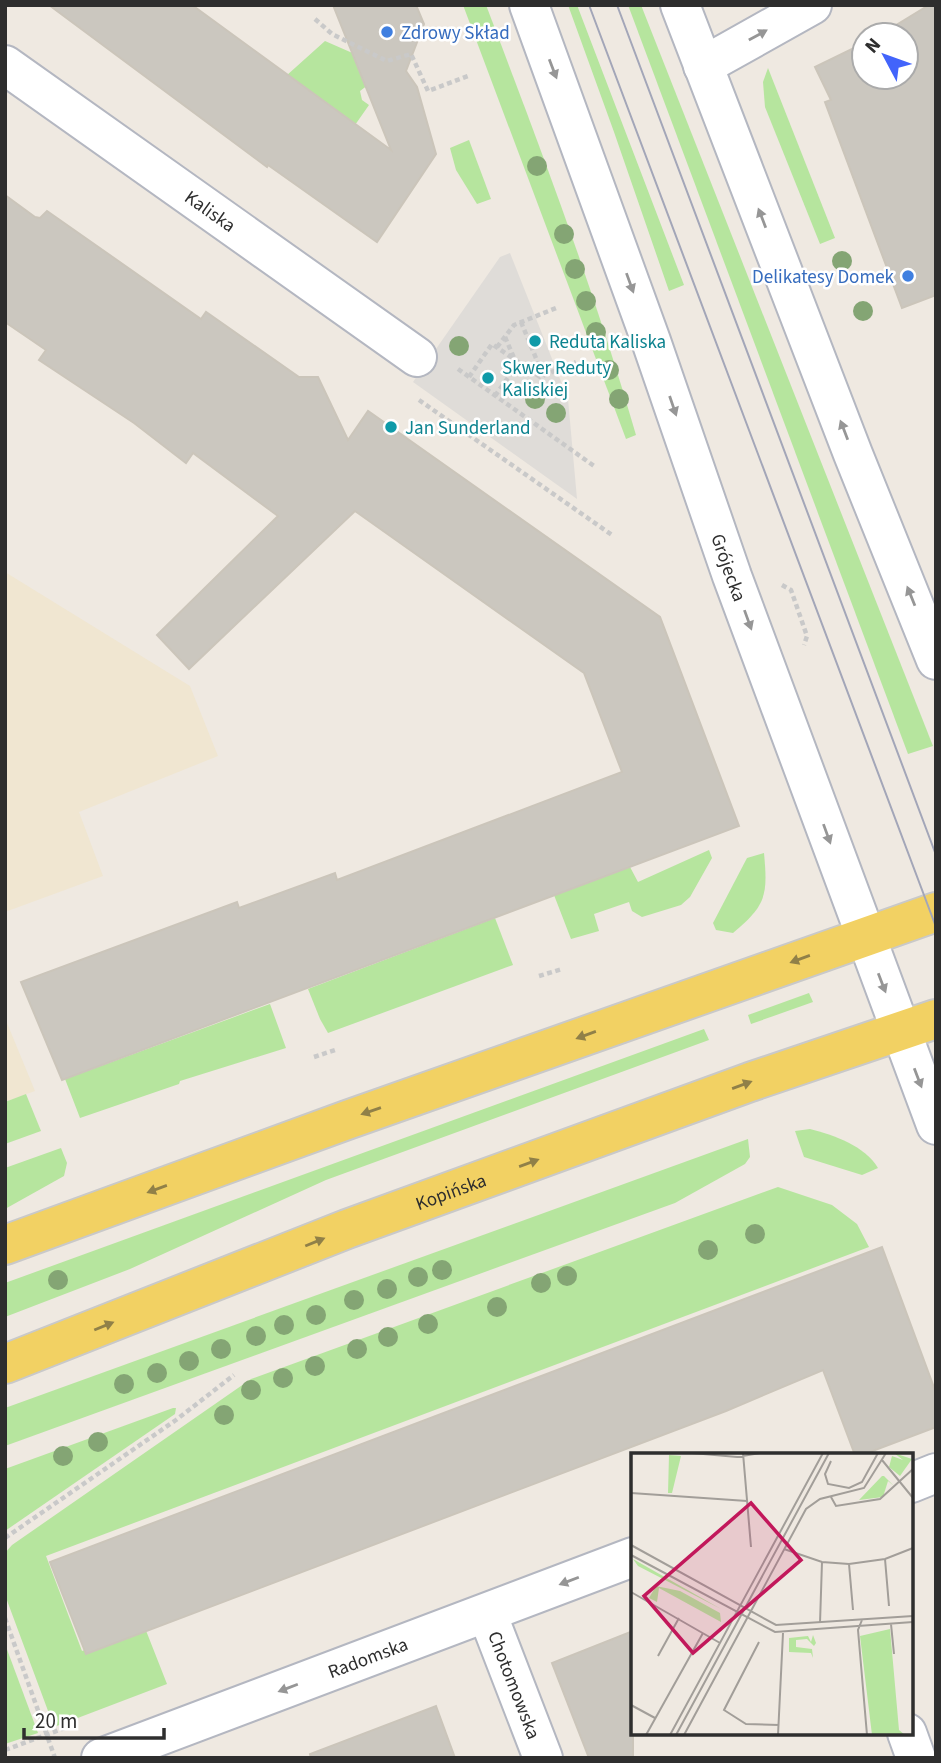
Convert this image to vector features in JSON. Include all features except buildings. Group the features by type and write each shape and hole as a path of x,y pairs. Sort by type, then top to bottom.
{"main road":[{"name":"Grójecka","path":"529,5 651,341 732,576 936,1125"},
{"path":"680,5 936,660"},
{"path":"703,65 812,5"},
{"name":"Kaliska","path":"5,65 432,359"},
{"path":"5,1245 360,1115 936,912"},
{"name":"Kopińska","path":"5,1364 347,1229 750,1082 936,1019"},
{"path":"913,1482 936,1473"},
{"name":"Radomska","path":"101,1758 631,1558"},
{"name":"Chotomowska","path":"487,1613 543,1758"},
{"path":"908,1735 916,1758"}],"path":[{"path":"315,19 332,34 387,61 411,54 428,91 468,76"},
{"path":"497,347 513,325 556,308"},
{"path":"522,322 543,375"},
{"path":"505,336 517,361"},
{"path":"469,377 492,344 540,377 576,362"},
{"path":"432,359 469,377 594,466"},
{"path":"495,396 517,361"},
{"path":"540,976 562,969"},
{"path":"314,1057 335,1049"},
{"path":"5,1538 176,1420 234,1375"},
{"path":"5,1618 55,1758"}],"shaded area":[{"name":"Skwer Reduty Kaliskiej","path":"510,253 568,399 577,499 413,382 500,257"},
{"path":"5,572 190,686 218,756 79,812 103,876 5,912"},
{"path":"5,1018 35,1091 5,1102"}],"green space":[{"path":"463,5 486,5 566,218 636,435 626,439"},
{"path":"568,5 577,5 684,285 669,291 614,132"},
{"path":"628,5 641,5 933,746 908,754"},
{"path":"325,41 389,69 360,91 362,100 369,105 355,125 286,76"},
{"path":"768,68 835,238 820,244 765,107 763,82"},
{"path":"469,140 491,199 477,204 456,170 450,148"},
{"path":"709,850 712,858 690,897 681,905 642,917 632,911 629,902 594,914 599,931 571,939 554,895 630,867 638,882"},
{"path":"764,853 765,890 758,907 733,933 716,930 713,923 747,858"},
{"path":"495,918 513,965 328,1033 308,989"},
{"path":"809,993 813,1002 751,1024 748,1015"},
{"path":"270,1004 286,1048 180,1081 179,1084 80,1118 65,1079"},
{"path":"704,1029 709,1040 326,1180 130,1269 5,1317 5,1283"},
{"path":"26,1094 41,1131 5,1144 5,1102"},
{"path":"810,1129 839,1138 857,1148 878,1168 862,1175 804,1157 795,1131"},
{"path":"748,1139 750,1157 745,1164 675,1203 5,1446 5,1408"},
{"path":"61,1148 67,1163 64,1176 5,1209 5,1168"},
{"path":"778,1187 832,1205 857,1224 869,1247 46,1556 82,1651 145,1628 167,1684 54,1727 5,1595 5,1553 12,1545 251,1379"},
{"path":"176,1408 175,1414 5,1531 5,1469"},
{"path":"5,1644 38,1733 5,1744"}],"tram line":[{"path":"589,5 936,927"},
{"path":"617,5 936,855"}],"place":[{"name":"Zdrowy Skład","path":"387,32"},
{"name":"Delikatesy Domek","path":"908,276"},
{"name":"Reduta Kaliska","path":"535,341"},
{"name":"Skwer Reduty Kaliskiej","path":"488,378"},
{"name":"Jan Sunderland","path":"391,427"}]}
